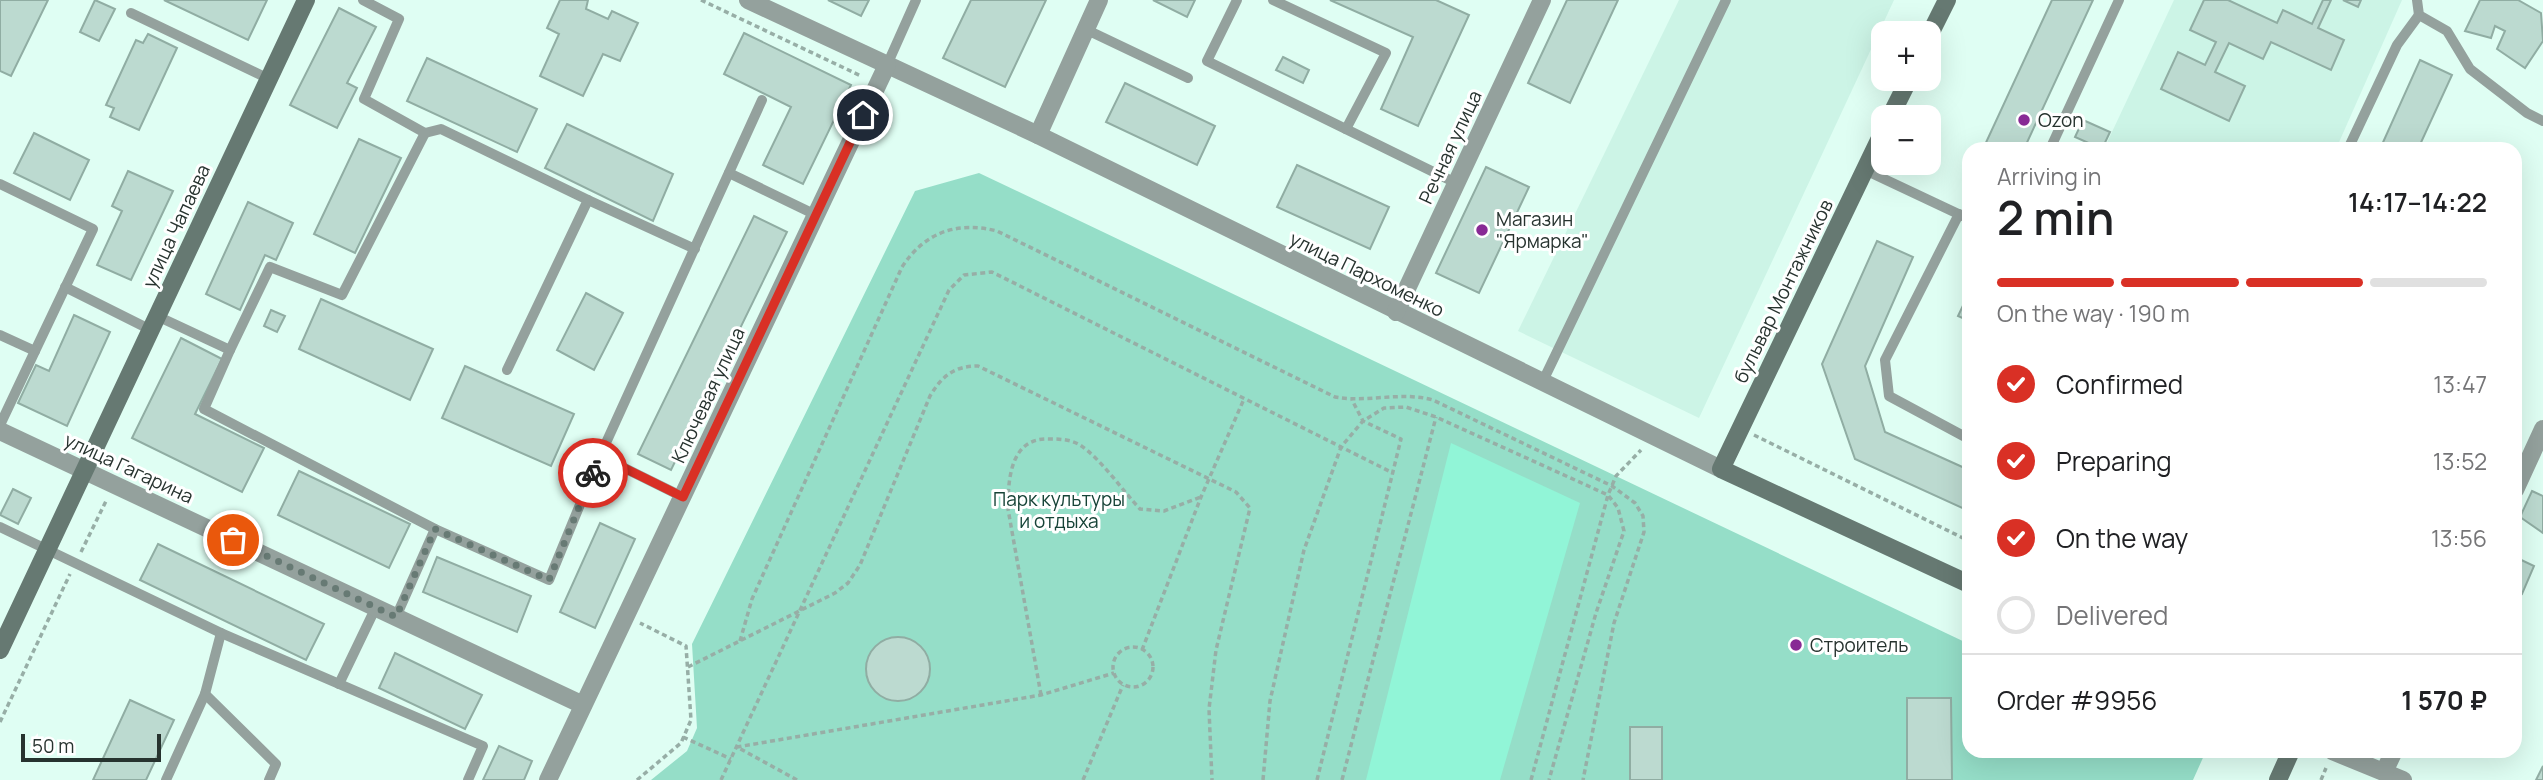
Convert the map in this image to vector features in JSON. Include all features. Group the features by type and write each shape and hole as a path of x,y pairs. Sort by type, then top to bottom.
{"street":[{"name":"улица Пархоменко","path":"748,0 1038,135 1653,437 1962,581"},
{"path":"1038,135 1099,0"},
{"name":"Речная улица","path":"1396,312 1542,0"},
{"path":"1936,21 1947,0"},
{"name":"улица Чапаева","path":"0,650 269,79 301,2"},
{"name":"Ключевая улица","path":"548,780 887,65"},
{"name":"бульвар Монтажников","path":"1721,469 1871,157"},
{"path":"2522,475 2543,429"},
{"name":"улица Гагарина","path":"0,431 583,705"},
{"path":"2278,780 2288,758"},
{"path":"2349,758 2403,780"},
{"path":"2384,772 2391,758"}],"lane":[{"path":"363,0 399,19 364,99 425,133 441,129 695,249"},
{"path":"887,65 916,0"},
{"path":"1237,0 1207,61 1456,183"},
{"path":"1273,0 1385,53 1346,129"},
{"path":"1542,383 1726,0"},
{"path":"2053,142 2119,0"},
{"path":"2351,142 2397,46 2419,15 2417,0"},
{"path":"131,13 269,79"},
{"path":"2419,15 2447,31 2470,69 2527,113 2543,121"},
{"path":"1085,29 1188,78"},
{"path":"425,133 342,295 270,267 204,409 435,529 549,580 600,456 762,100"},
{"path":"1865,170 1962,215"},
{"path":"729,173 816,215"},
{"path":"0,184 93,229 0,425"},
{"path":"507,370 588,200"},
{"path":"1962,220 1885,360 1889,396 1962,435"},
{"path":"65,287 230,350"},
{"path":"0,335 35,351"},
{"path":"600,456 683,497"},
{"path":"0,527 221,633 482,746 468,780"},
{"path":"396,617 435,529"},
{"path":"339,684 376,607"},
{"path":"166,780 205,694 221,633"},
{"path":"205,694 276,764 269,780"}],"path":[{"path":"701,0 862,75 856,87"},
{"path":"740,641 752,598 902,267 913,250 939,232 980,226 998,231 1335,397 1352,400 1415,395 1433,400 1612,486 1635,503 1643,516 1644,532 1614,623 1584,780"},
{"path":"721,780 949,290 964,275 992,272 1393,473"},
{"path":"688,667 800,612 848,583 860,565 930,396 939,381 963,366 990,370 1236,492 1246,501 1250,515 1216,650 1209,709 1212,780"},
{"path":"1142,650 1201,498 1244,399"},
{"path":"1317,780 1401,439 1363,421 1352,400"},
{"path":"1264,780 1270,701 1304,550 1340,447 1363,421 1384,408 1406,407 1436,417 1608,495 1619,508 1624,531 1596,613 1549,780"},
{"path":"1342,780 1436,417"},
{"path":"1741,429 1962,538"},
{"path":"1531,780 1608,495 1616,476 1653,437"},
{"path":"1041,695 1008,509 1008,481 1014,461 1025,444 1036,439 1060,439 1083,447 1140,509 1164,512 1201,498"},
{"path":"0,722 114,484"},
{"path":"635,621 686,646 691,720 683,737 637,780"},
{"path":"1127,648 1142,650 1152,661 1151,677 1139,686 1124,685 1114,673 1115,658 1127,648"},
{"path":"737,747 1041,695 1114,673"},
{"path":"1083,780 1124,685"},
{"path":"683,737 731,759"},
{"path":"737,747 797,780"}],"shaded area":[{"path":"1679,0 1894,0 1884,21 1871,21 1871,49 1699,418 1518,331"},
{"path":"2174,0 2402,0 2339,142 2107,142"},
{"path":"1451,443 1580,503 1500,780 1366,780"}],"green space":[{"name":"Парк культуры и отдыха","path":"979,173 1962,641 1962,758 2203,758 2193,780 651,780 687,751 697,728 692,644 915,191"}],"building":[{"path":"0,0 48,0 11,76 0,71"},
{"path":"95,0 115,9 99,41 80,32"},
{"path":"164,0 267,0 248,40"},
{"path":"560,0 588,0 586,9 608,19 612,11 638,23 620,61 603,54 583,96 540,76 559,34 547,28"},
{"path":"828,0 869,0 861,16"},
{"path":"971,0 1046,0 1005,87 943,58"},
{"path":"1153,0 1195,0 1187,17"},
{"path":"1330,0 1436,0 1469,15 1418,126 1381,109 1413,37"},
{"path":"1567,0 1618,0 1570,103 1528,83"},
{"path":"2052,0 2093,0 2027,142 1986,142"},
{"path":"2204,0 2228,0 2277,23 2283,10 2312,24 2323,0 2331,0 2318,28 2344,40 2331,70 2271,42 2263,59 2229,43 2215,72 2245,86 2229,121 2161,89 2178,52 2205,65 2216,42 2190,30"},
{"path":"2343,0 2361,0 2358,7"},
{"path":"2480,0 2518,0 2541,13 2543,41 2525,68 2497,49 2505,31 2495,26 2491,38 2465,31"},
{"path":"339,8 376,27 347,83 357,88 337,128 290,105"},
{"path":"744,33 851,85 803,184 763,165 791,107 724,74"},
{"path":"148,34 177,48 139,130 110,117 114,108 106,105 136,40 143,43"},
{"path":"1283,57 1309,70 1303,83 1276,70"},
{"path":"427,58 537,109 517,152 407,101"},
{"path":"2420,60 2452,75 2421,142 2383,142"},
{"path":"1125,83 1215,126 1197,165 1106,122"},
{"path":"2083,120 2110,132 2105,142 2086,142 2075,137"},
{"path":"567,124 673,174 653,221 545,168"},
{"path":"34,133 89,160 70,200 14,173"},
{"path":"359,139 401,158 355,253 314,234"},
{"path":"1297,165 1389,207 1370,249 1277,207"},
{"name":"Магазин \"Ярмарка\"","path":"1486,167 1529,187 1479,293 1436,273"},
{"path":"128,171 173,191 131,280 97,265 122,211 112,206"},
{"path":"248,202 293,223 276,260 265,255 240,310 206,294"},
{"path":"754,216 787,232 671,470 638,454"},
{"path":"1877,241 1913,257 1865,366 1885,432 1962,467 1962,508 1855,459 1822,364"},
{"path":"586,293 623,313 594,370 557,350"},
{"path":"321,299 433,349 410,400 299,349"},
{"path":"271,310 285,316 277,332 264,326"},
{"path":"74,315 110,332 67,426 18,403 36,365 49,371"},
{"path":"181,338 222,359 195,414 264,448 242,492 132,438"},
{"path":"465,366 574,414 551,466 442,418"},
{"path":"299,471 410,524 389,568 278,515"},
{"path":"13,489 31,498 18,524 0,515"},
{"path":"2532,491 2543,496 2543,533 2522,518"},
{"path":"600,523 635,539 595,628 560,612"},
{"path":"158,544 324,624 306,660 140,580"},
{"path":"437,557 531,596 517,632 423,592"},
{"path":"2522,560 2534,566 2522,594"},
{"path":"898,637 921,646 930,669 921,692 898,701 875,692 866,669 875,646"},
{"path":"395,653 482,695 465,729 379,688"},
{"path":"1907,698 1951,698 1952,780 1907,780"},
{"path":"130,700 174,720 146,780 93,780"},
{"path":"1630,727 1662,727 1662,780 1630,780"},
{"path":"499,746 532,761 524,780 483,780"},
{"path":"2543,766 2543,780 2536,780"}],"way so far":[{"path":"233,540 396,617 435,529 549,580 593,473"}],"place":[{"name":"Ozon","path":"2024,120"},
{"name":"Магазин \"Ярмарка\"","path":"1482,230"},
{"name":"Строитель","path":"1796,645"}],"route":[{"path":"593,473 600,456 683,497 863,115"}]}
